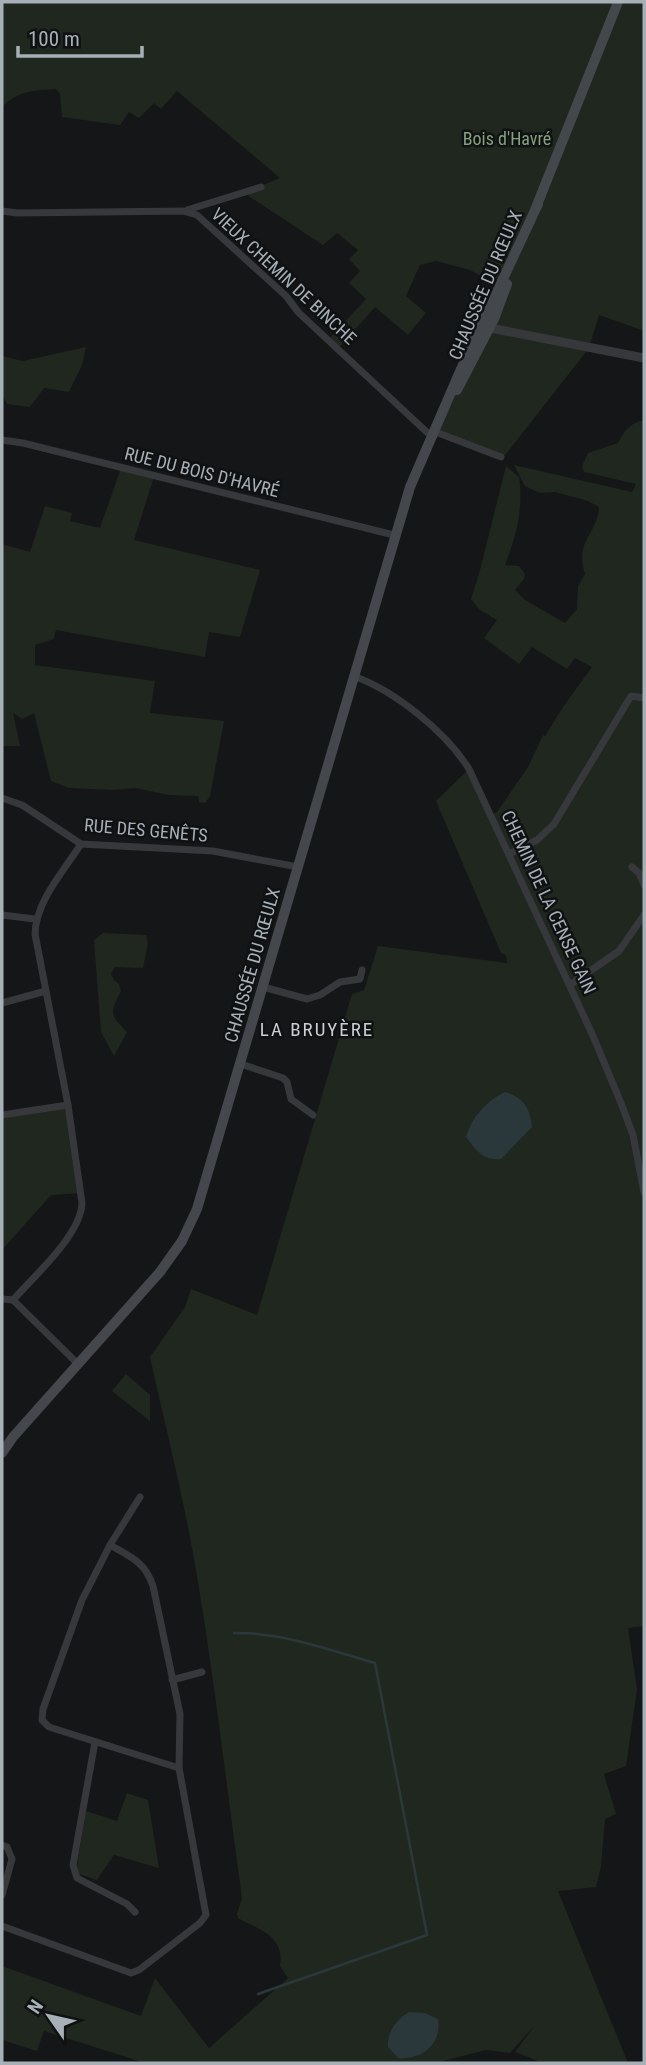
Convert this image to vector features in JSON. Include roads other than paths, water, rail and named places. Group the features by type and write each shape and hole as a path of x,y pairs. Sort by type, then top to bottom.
{"main road":[{"name":"CHAUSSÉE DU RŒULX","path":"2,1453 13,1437 155,1278 182,1241 201,1200 410,487 432,434 505,289 618,2"},
{"name":"CHAUSSÉE DU RŒULX","path":"485,327 538,204"}],"street":[{"path":"183,211 261,187"},
{"name":"VIEUX CHEMIN DE BINCHE","path":"2,211 183,211 197,215 286,296 299,313 432,434"},
{"path":"485,327 644,358"},
{"path":"432,434 501,457"},
{"name":"RUE DU BOIS D'HAVRÉ","path":"2,440 394,535"},
{"name":"CHEMIN DE LA CENSE GAIN","path":"353,676 398,700 448,740 469,769 569,985 627,1119 644,1192"},
{"path":"509,853 537,840 549,830 631,696 644,698"},
{"name":"RUE DES GENÊTS","path":"2,798 22,805 81,845 213,851 298,867"},
{"path":"13,1300 72,1233 82,1214 68,1105 34,934 35,919 81,845"},
{"path":"632,867 639,873 644,885"},
{"path":"2,915 35,919"},
{"path":"569,985 619,951 644,915"},
{"path":"264,987 302,999 311,999 340,982 360,979 362,970"},
{"path":"2,1003 46,991"},
{"path":"241,1064 283,1078 287,1082 291,1099 313,1115"},
{"path":"2,1115 68,1105"},
{"path":"2,1299 13,1300 78,1364"},
{"path":"140,1497 110,1545 82,1600 43,1709 42,1720 49,1727 179,1768"},
{"path":"2,1926 121,1972 131,1973 159,1955 200,1923 206,1915 179,1768 180,1714 149,1576 140,1563 110,1545"},
{"path":"172,1680 202,1672"},
{"path":"95,1742 74,1872 77,1878 127,1904 135,1912"},
{"path":"2,1845 7,1847 12,1859 2,1895"}],"waterway":[{"path":"234,1633 270,1635 375,1663 427,1935 258,1994"}],"district":[{"name":"LA BRUYÈRE","path":"317,1029"}],"park label":[{"name":"Bois d'Havré","path":"507,138"}]}
